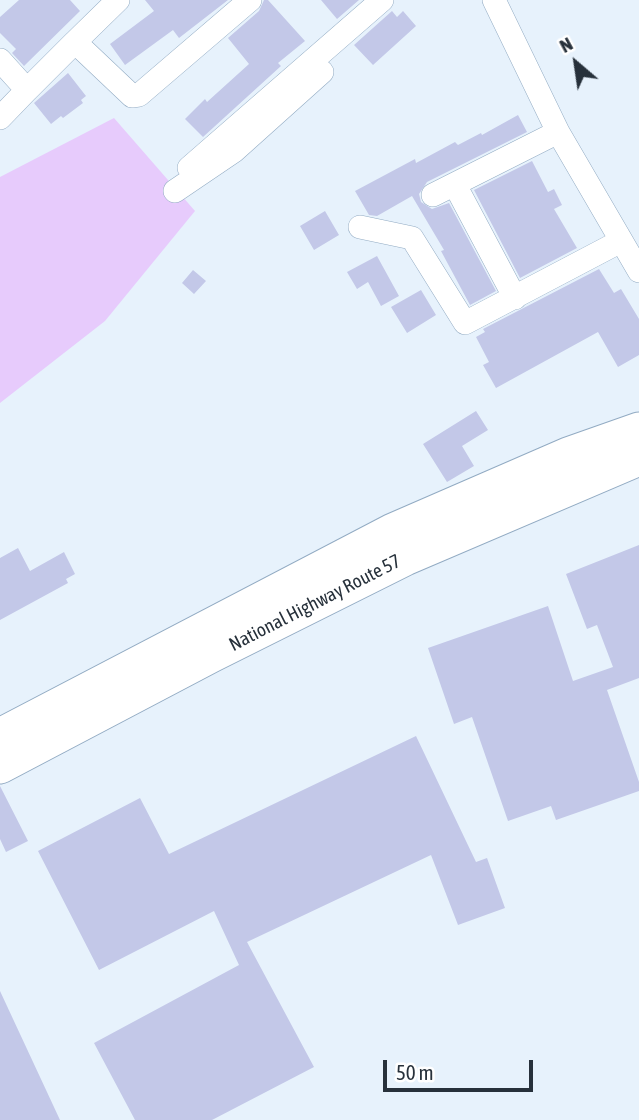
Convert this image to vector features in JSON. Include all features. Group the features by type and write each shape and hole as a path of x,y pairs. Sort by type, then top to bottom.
{"highway":[{"name":"National Highway Route 57","path":"0,736 393,531 568,455 639,430"},
{"name":"National Highway Route 57","path":"0,766 211,655 404,558 639,458"}],"street":[{"path":"75,42 132,96 139,94 250,0"},
{"path":"189,168 382,0"},
{"path":"494,0 558,132 639,271"},
{"path":"0,118 75,42 109,3"},
{"path":"175,191 234,151 335,61 341,36"},
{"path":"0,60 27,90"},
{"path":"433,195 558,132"},
{"path":"455,185 515,298"},
{"path":"360,227 412,238 465,323 621,241"}],"shaded area":[{"path":"114,118 195,211 105,321 0,403 0,177"}],"building":[{"path":"19,0 70,0 80,11 24,66 12,53 16,49 0,33 0,17"},
{"path":"145,0 228,0 179,38 173,30 125,65 110,44 154,11"},
{"path":"264,0 268,0 305,41 278,63 281,66 203,137 185,119 205,99 207,102 249,64 228,38 259,11"},
{"path":"321,0 359,0 337,19"},
{"path":"392,11 397,17 403,11 416,26 373,65 354,45"},
{"path":"68,73 86,96 81,100 83,103 51,124 34,103"},
{"path":"518,115 527,132 427,182 419,194 421,202 432,209 449,203 496,291 470,305 441,251 444,250 412,196 377,216 369,215 355,191 415,159 416,163 455,142 458,145 481,133 482,135"},
{"path":"532,161 548,192 554,189 562,205 554,209 577,248 520,278 474,190"},
{"path":"325,211 339,235 314,250 300,226"},
{"path":"377,256 399,296 381,306 368,282 357,289 347,272"},
{"path":"599,269 614,293 621,289 639,319 639,355 618,367 598,332 496,388 483,365 489,362 476,337 485,332 483,329"},
{"path":"193,270 206,281 194,294 182,283"},
{"path":"421,290 436,315 407,333 391,307"},
{"path":"476,411 488,430 462,446 474,466 447,482 423,444"},
{"path":"639,545 639,678 607,690 639,782 639,791 556,820 551,806 508,821 472,717 454,724 428,648 548,606 573,681 613,667 597,625 587,629 566,574"},
{"path":"18,548 30,571 64,552 75,574 66,579 68,583 0,620 0,558"},
{"path":"416,736 476,862 487,858 505,908 458,925 431,855 247,942 314,1067 212,1120 135,1120 94,1043 239,965 214,911 99,970 38,851 140,798 169,854"},
{"path":"0,786 28,841 6,852 0,839"},
{"path":"0,991 60,1120 0,1120"}]}
